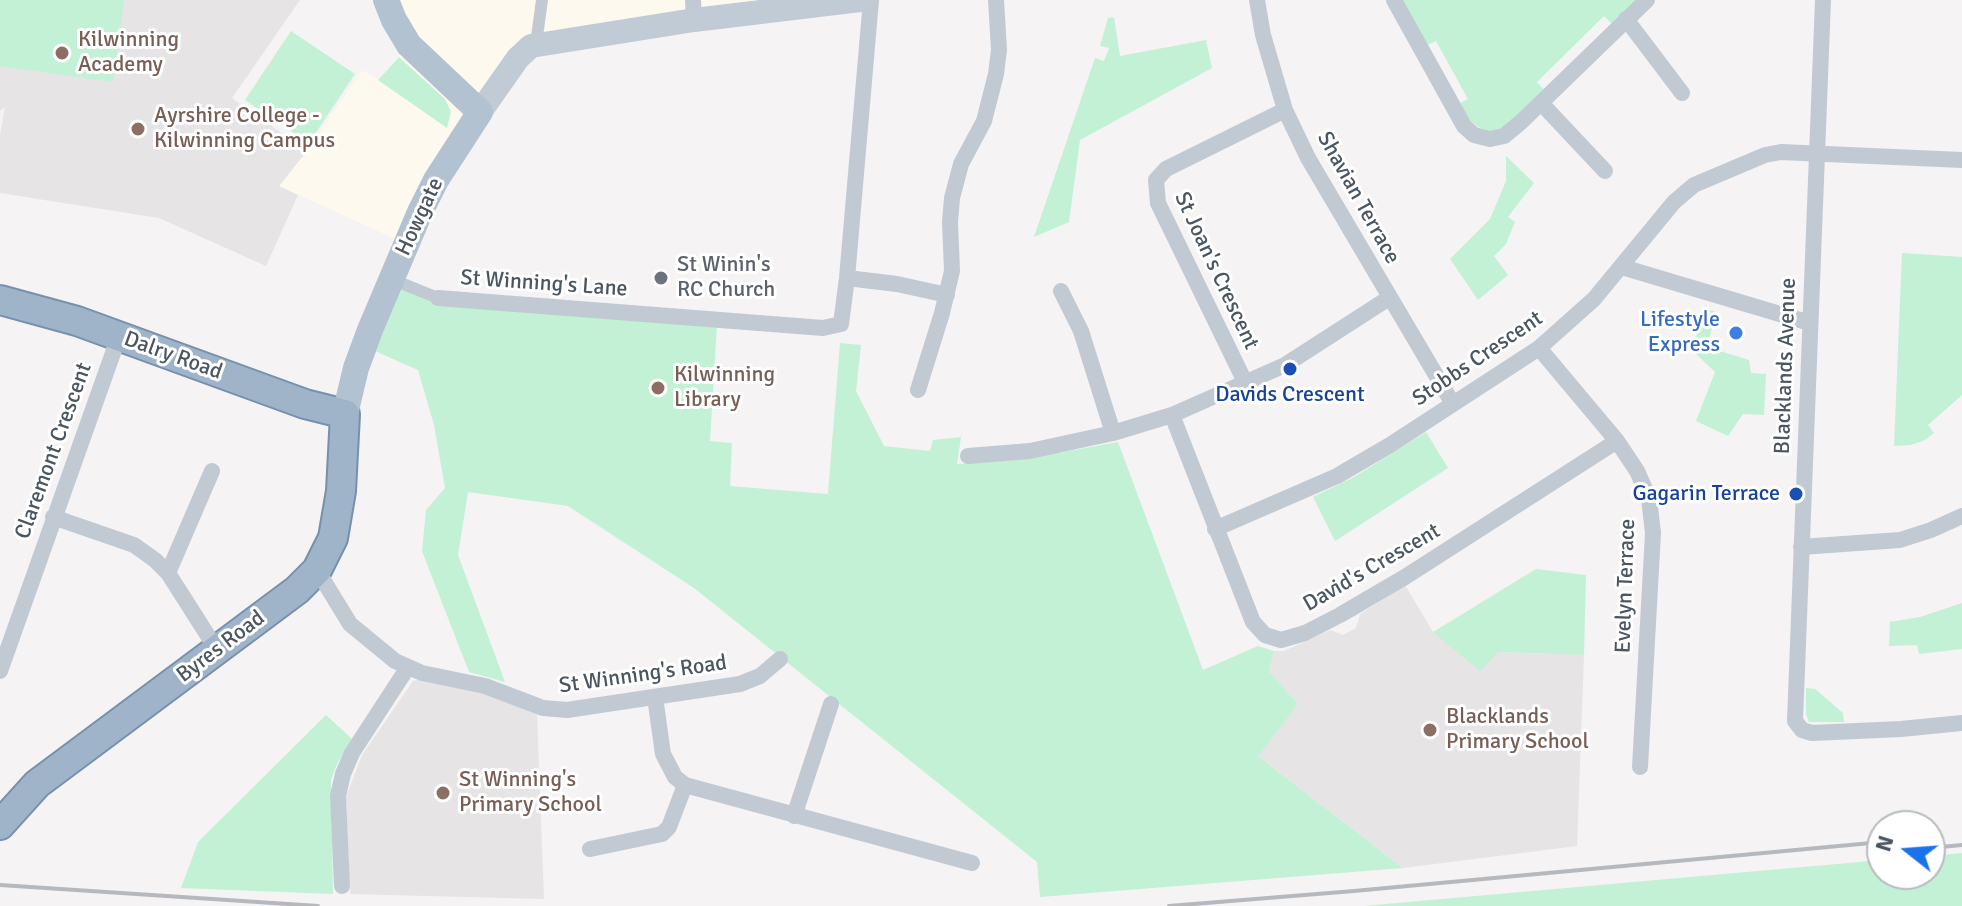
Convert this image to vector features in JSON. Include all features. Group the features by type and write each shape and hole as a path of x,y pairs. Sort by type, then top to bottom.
{"highway":[{"name":"Dalry Road","path":"0,300 77,321 317,408 345,414"},
{"name":"Byres Road","path":"0,825 37,784 297,590 317,570 333,538 341,491 345,414"}],"main road":[{"path":"386,0 409,45 480,112"},
{"path":"536,44 694,10 860,0"},
{"name":"Howgate","path":"345,414 356,368 391,279 436,180 518,58 536,44"}],"street":[{"path":"536,44 542,0"},
{"path":"871,0 847,278 897,284 947,295"},
{"path":"918,390 952,271 952,198 961,164 984,121 996,74 999,50 996,0"},
{"name":"Shavian Terrace","path":"1257,0 1263,35 1285,110 1308,158 1453,404"},
{"path":"1394,0 1469,131 1483,139 1504,136 1647,0"},
{"name":"Blacklands Avenue","path":"1823,0 1794,715 1797,726 1812,733 1962,723"},
{"path":"1626,19 1682,93"},
{"path":"1541,103 1605,171"},
{"name":"St Joan's Crescent","path":"1245,382 1158,203 1156,180 1166,169 1285,110"},
{"name":"Stobbs Crescent","path":"1215,529 1337,476 1539,348 1594,299 1674,202 1694,185 1765,155 1781,152 1962,160"},
{"path":"1622,267 1810,323"},
{"name":"St Winning's Lane","path":"391,279 438,298 823,328 841,324 847,278"},
{"path":"1061,291 1081,331 1113,433"},
{"path":"968,456 1030,451 1113,433 1172,415 1285,365 1389,298"},
{"name":"Claremont Crescent","path":"0,671 119,336"},
{"name":"Evelyn Terrace","path":"1539,348 1617,441 1644,484 1649,498 1653,533 1640,767"},
{"name":"David's Crescent","path":"1172,415 1253,622 1259,631 1271,637 1290,638 1340,615 1422,567 1617,441"},
{"path":"168,573 212,471"},
{"path":"1801,547 1900,540 1962,516"},
{"path":"53,517 134,545 155,560 168,573 217,650"},
{"name":"St Winning's Road","path":"317,570 350,624 380,651 408,667 485,686 556,710 751,680 780,659"},
{"path":"342,886 338,796 343,774 352,753 408,667"},
{"path":"655,697 663,754 675,777 685,785 972,863"},
{"path":"794,816 831,704"},
{"path":"590,849 662,834 669,827 685,785"}],"shaded area":[{"name":"Ayrshire College - Kilwinning Campus","path":"0,0 300,0 232,98 307,151 279,186 298,195 266,266 159,218 0,193 0,135 5,107 0,111"},
{"path":"386,0 762,0 536,44 406,244 279,186 307,151 362,70 378,79 409,45"},
{"name":"Blacklands Primary School","path":"1405,585 1433,632 1497,652 1584,655 1577,846 1403,868 1257,755 1298,704 1269,671 1274,651 1284,651 1330,630 1343,635 1356,628 1360,614"},
{"name":"St Winning's Primary School","path":"420,679 484,692 537,714 544,899 350,894 346,797 362,755 413,681"}],"green space":[{"name":"Kilwinning Academy","path":"0,0 124,0 113,82 0,66"},
{"path":"1402,0 1638,0 1613,25 1604,16 1537,82 1545,91 1506,128 1491,131 1469,120 1458,104 1468,99 1436,41 1427,45"},
{"path":"1114,17 1120,56 1206,40 1212,68 1080,140 1069,222 1034,237 1095,58 1104,61 1109,48 1100,46 1108,18"},
{"path":"291,31 355,74 309,143 245,100"},
{"path":"399,57 445,99 451,112 447,128 378,80"},
{"path":"1506,156 1534,183 1508,217 1515,222 1506,244 1494,256 1508,275 1478,300 1450,259 1490,219 1506,181"},
{"path":"1902,253 1962,257 1962,395 1928,425 1934,433 1925,440 1894,446"},
{"path":"402,288 717,325 710,441 732,443 730,486 828,494 840,343 861,345 856,391 884,446 930,451 933,440 961,437 957,464 1025,459 1118,442 1203,670 1258,646 1274,651 1269,671 1298,704 1258,756 1403,868 1040,897 1037,862 694,588 568,506 468,492 458,555 505,682 469,672 422,551 426,510 445,488 434,425 418,370 375,351"},
{"path":"1704,308 1716,312 1707,347 1749,360 1751,373 1766,374 1764,415 1743,414 1728,436 1696,421 1715,372 1693,348"},
{"path":"1426,432 1448,468 1335,541 1313,497 1354,477"},
{"path":"1536,569 1586,575 1584,655 1498,652 1480,671 1433,632"},
{"path":"1962,603 1962,649 1919,654 1917,645 1889,646 1890,622 1920,617"},
{"path":"1806,688 1815,689 1843,713 1844,722 1809,722"},
{"path":"326,715 352,739 331,780 333,894 181,888 198,842"},
{"path":"1962,853 1962,906 1363,906 1866,861 1866,890 1946,890 1946,854"}],"railway":[{"path":"1169,906 1866,843"},
{"path":"1946,846 1962,845"},
{"path":"0,885 318,906"}],"place":[{"name":"Kilwinning Academy","path":"62,53"},
{"name":"Ayrshire College - Kilwinning Campus","path":"138,129"},
{"name":"St Winin's RC Church","path":"661,278"},
{"name":"Lifestyle Express","path":"1736,333"},
{"name":"Davids Crescent","path":"1290,369"},
{"name":"Kilwinning Library","path":"658,388"},
{"name":"Gagarin Terrace","path":"1796,494"},
{"name":"Blacklands Primary School","path":"1430,730"},
{"name":"St Winning's Primary School","path":"443,793"}]}
